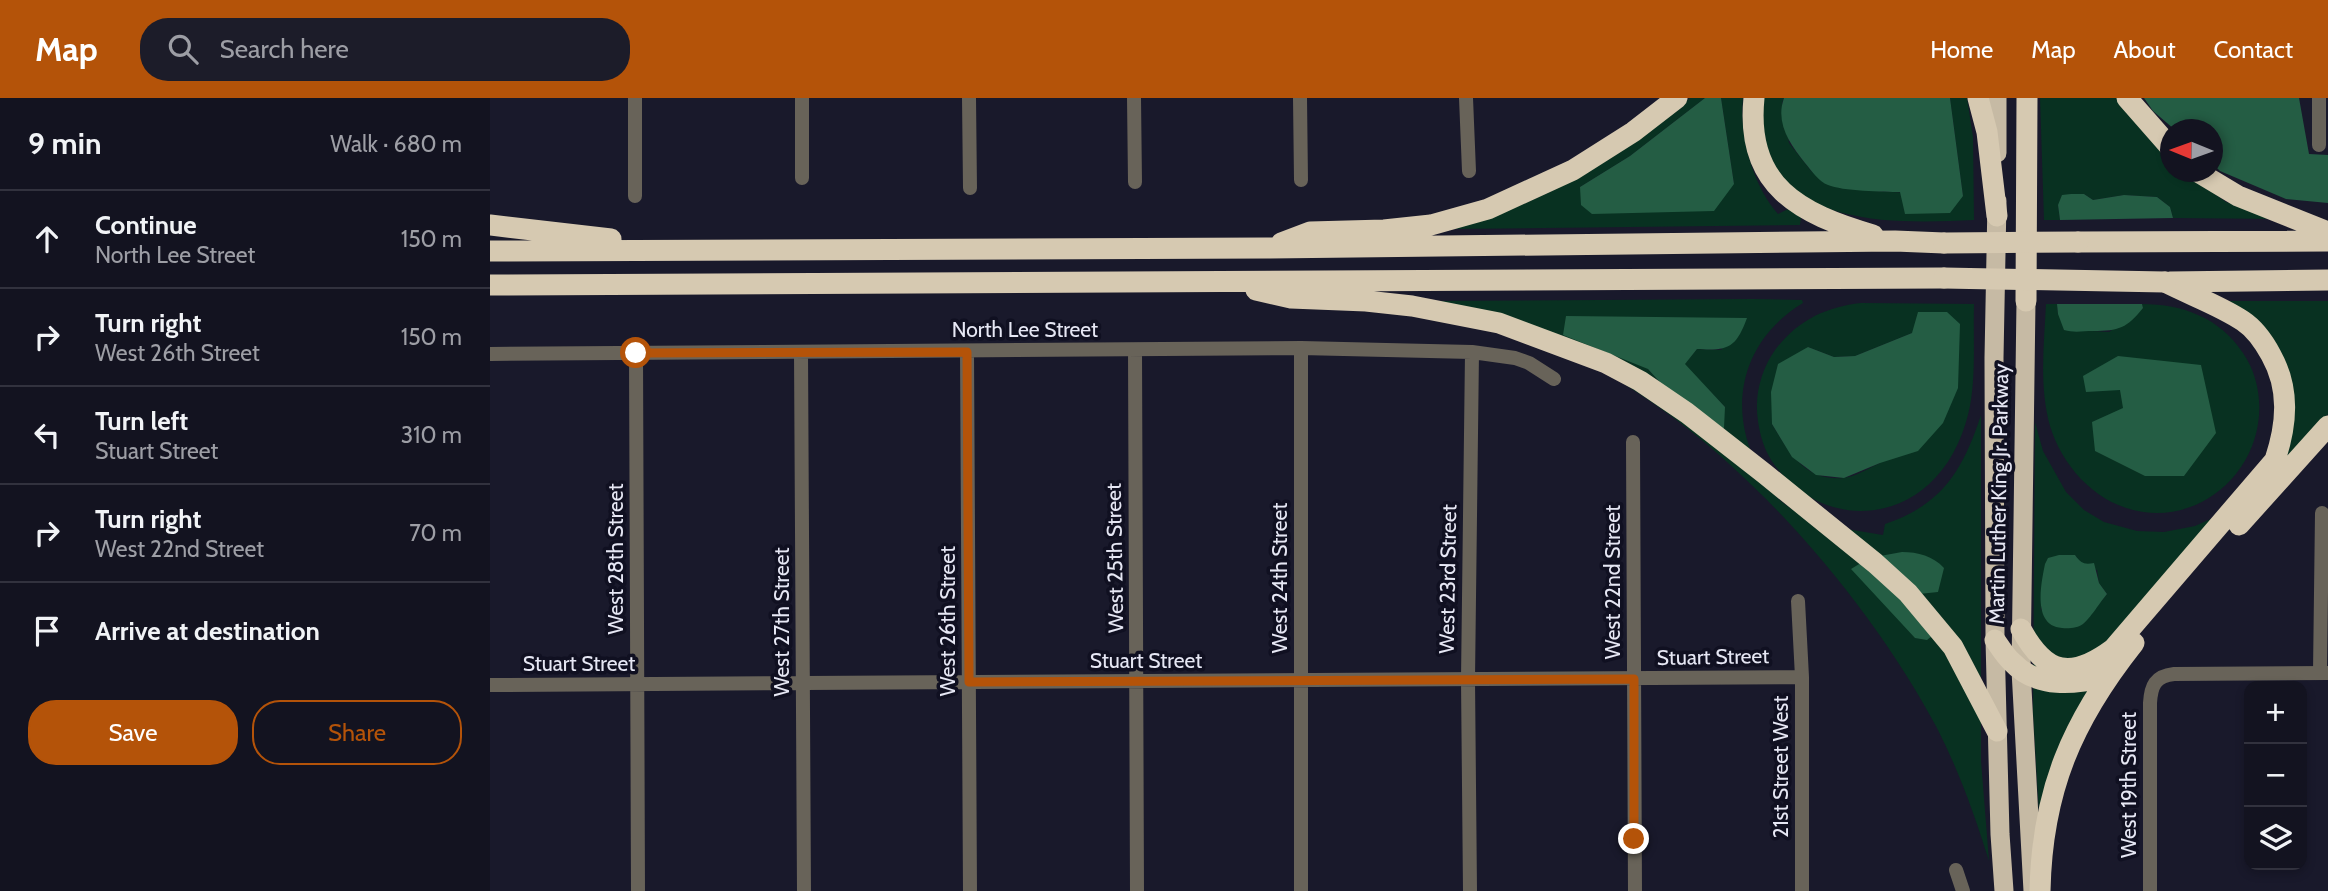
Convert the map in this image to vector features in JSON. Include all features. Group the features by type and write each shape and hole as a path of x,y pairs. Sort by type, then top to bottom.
{"highway":[{"path":"1267,248 1310,232 1384,230 1431,225 1488,209 1573,170 1633,132 1677,98"},
{"path":"1754,98 1754,120 1760,156 1772,180 1789,198 1802,208 1828,220 1895,241"},
{"path":"1978,98 1987,132 1997,216"},
{"name":"Martin Luther King Jr. Parkway","path":"1997,98 1994,640 2004,891"},
{"name":"Martin Luther King Jr. Parkway","path":"2027,98 2021,670 2033,891"},
{"path":"2127,98 2160,135"},
{"path":"2215,182 2238,195 2328,232"},
{"path":"490,225 707,250"},
{"path":"490,251 1267,248 1895,241 2328,241"},
{"path":"490,287 1944,278 2165,282 2328,280"},
{"path":"1220,282 1291,298 1412,306 1499,323 1606,363 1640,381 1765,474 1908,593 1953,647 1997,731"},
{"path":"2021,629 2031,647 2049,664 2062,669 2096,662 2113,649 2275,460 2283,433 2286,404 2277,366 2267,347 2245,323 2165,282"},
{"path":"2040,891 2045,836 2060,769 2075,732 2107,677 2135,642 2328,426"},
{"path":"1994,640 2011,662 2036,679 2064,684 2107,677"}],"street":[{"path":"635,98 635,197"},
{"path":"802,98 802,178"},
{"path":"969,98 970,188"},
{"path":"1134,98 1135,182"},
{"path":"1300,98 1301,180"},
{"path":"1466,98 1469,171"},
{"path":"2319,98 2319,145"},
{"name":"North Lee Street","path":"490,354 1301,348 1472,352 1516,358 1554,379"},
{"name":"West 24th Street","path":"1301,348 1301,891"},
{"name":"West 25th Street","path":"1135,350 1137,891"},
{"name":"West 27th Street","path":"802,352 804,891"},
{"name":"West 26th Street","path":"967,352 970,891"},
{"name":"West 23rd Street","path":"1470,891 1468,680 1472,352"},
{"name":"West 28th Street","path":"636,353 638,891"},
{"name":"West 22nd Street","path":"1633,442 1635,891"},
{"path":"2322,513 2324,672"},
{"name":"21st Street West","path":"1798,601 1802,677 1802,891"},
{"name":"West 19th Street","path":"2150,891 2150,704 2157,680 2163,675 2174,674 2324,672"},
{"name":"Stuart Street","path":"490,685 1802,677"},
{"path":"1956,870 1963,891"}],"green space":[{"path":"1690,98 1705,98 1630,156 1580,187 1734,184 1721,98 1743,98 1746,144 1761,189 1778,214 1790,208 1801,218 1800,225 1452,229 1521,205 1556,189"},
{"path":"1705,98 1721,98 1734,184 1714,211 1592,214 1581,205 1580,187 1630,156"},
{"path":"1763,98 1784,98 1782,103 1789,143 1812,172 1875,191 1963,196 1950,98 1967,98 1973,137 1974,220 1878,219 1846,214 1816,203 1791,187 1773,163 1763,130"},
{"path":"1784,98 1950,98 1963,196 1950,213 1905,214 1900,192 1853,190 1825,183 1815,176 1789,141 1781,116"},
{"path":"2040,98 2118,98 2160,149 2160,182 2199,182 2226,202 2279,219 2173,218 2170,207 2157,197 2124,195 2093,200 2084,194 2071,194 2058,205 2060,220 2044,220"},
{"path":"2144,98 2299,98 2309,154 2328,155 2328,203 2286,199 2223,172 2223,119 2162,119"},
{"path":"2084,194 2093,200 2124,195 2157,197 2170,207 2173,218 2060,220 2058,205 2062,195"},
{"path":"1802,300 1803,303 1766,335 1754,355 1742,398 1743,421 1748,444 1758,467 1777,497 1808,518 1845,528 1883,535 1885,524 1922,507 1936,496 1958,469 1981,415 1981,761 1989,861 1952,761 1937,728 1907,677 1833,573 1744,477 1695,435 1645,398 1594,367 1426,301","holes":["1746,318 1721,350 1697,349 1684,364 1725,407 1703,430 1648,369"]},
{"path":"2203,301 2328,301 2328,414 2137,626 2039,814 2033,712 2035,422 2043,451 2066,492 2084,510 2104,522 2137,531 2164,532 2195,526 2215,517 2274,446 2277,391 2256,338","holes":["2075,555 2080,562 2097,570 2099,583 2107,594 2083,624 2041,610 2043,575"]},
{"path":"1974,304 1972,394 1958,444 1942,470 1921,491 1905,501 1868,511 1831,506 1814,499 1789,481 1766,450 1757,412 1762,375 1775,350 1802,323 1824,312 1848,305","holes":["1912,333 1880,463 1843,478 1818,475 1799,463 1778,434 1772,424 1808,347 1834,357 1855,356"]},
{"path":"2046,304 2057,304 2058,314 2093,331 2109,332 2143,308 2142,304 2172,307 2186,310 2212,322 2234,341 2248,361 2255,378 2259,406 2258,424 2252,445 2243,464 2230,481 2196,505 2155,513 2118,505 2081,479 2055,440 2044,396"},
{"path":"2057,304 2142,304 2143,308 2127,324 2116,329 2075,332 2064,330"},
{"path":"1918,312 1947,312 1960,324 1958,388 1943,423 1918,451 1844,478 1816,475 1792,457 1772,424 1771,392 1778,364 1808,347 1834,357 1855,356 1912,333"},
{"path":"1566,316 1747,318 1735,342 1724,348 1697,349 1685,364 1725,407 1724,428 1703,430 1648,369 1563,335"},
{"path":"2118,356 2201,365 2216,433 2184,476 2145,476 2095,451 2092,422 2123,408 2120,390 2086,392 2083,376"},
{"path":"1902,552 1925,556 1944,568 1938,592 1919,594 1937,632 1927,640 1915,638 1851,569 1869,558"},
{"path":"2075,555 2083,563 2094,563 2099,583 2107,594 2086,622 2076,627 2052,625 2042,612 2041,593 2045,564 2048,558"}],"route":[{"path":"636,353 967,352 969,682 1634,679 1634,839"}]}
